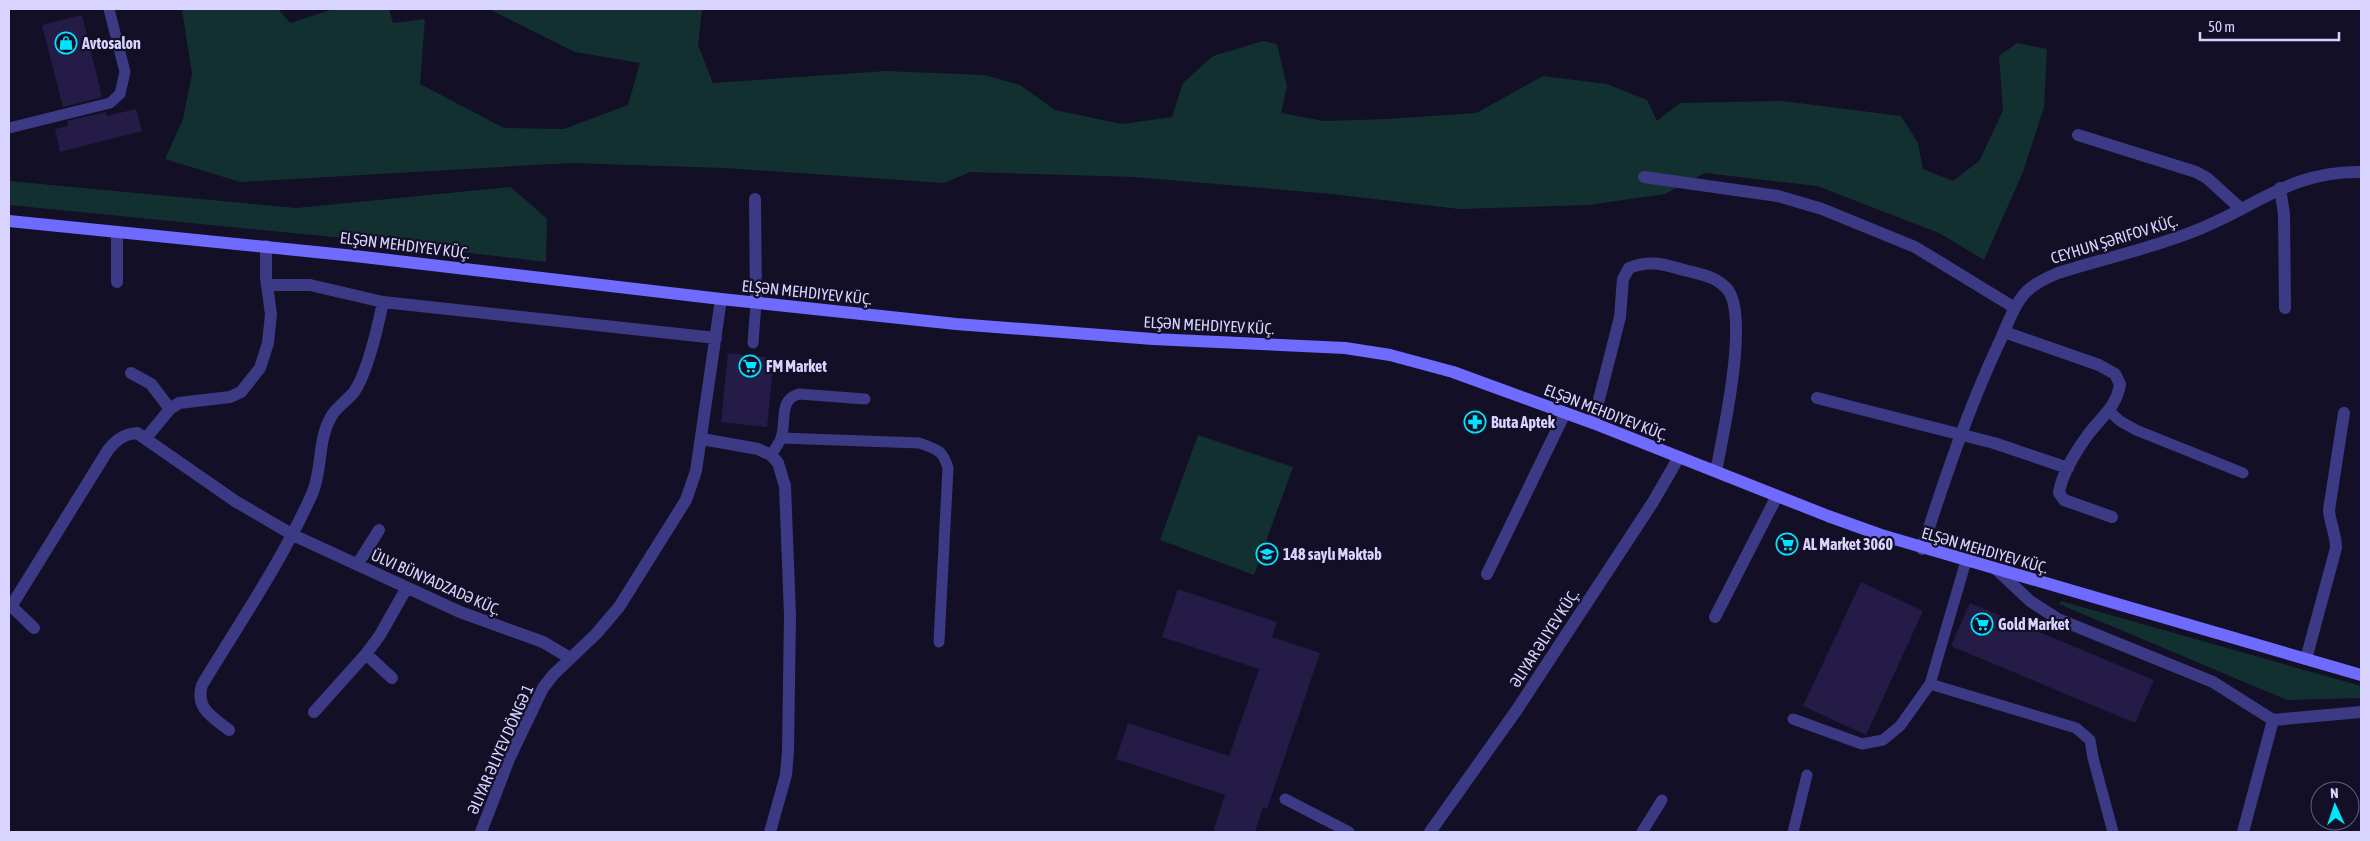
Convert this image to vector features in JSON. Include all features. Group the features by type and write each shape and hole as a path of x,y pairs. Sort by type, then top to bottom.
{"main road":[{"name":"ELŞƏN MEHDIYEV KÜÇ.","path":"9,221 266,246 756,303 1040,331 1345,348 1390,354 1426,363 1593,423 1828,516 1922,548 2361,676"}],"street":[{"path":"2078,135 2196,172 2207,178 2241,209"},
{"name":"CEYHUN ŞƏRIFOV KÜÇ.","path":"1922,548 1960,434 2015,308 2025,293 2041,280 2191,233 2280,188 2327,173 2361,172"},
{"path":"1644,177 1778,196 1822,209 1915,248 2015,308"},
{"path":"2280,188 2284,214 2285,308"},
{"path":"755,199 756,303"},
{"path":"117,232 117,282"},
{"path":"34,628 10,606 114,442 127,434 136,433 146,438 170,408 179,403 230,397 241,392 251,382 260,368 271,329 272,314 267,285 266,246"},
{"path":"1593,423 1620,317 1623,280 1629,268 1644,262 1656,263 1715,278 1729,292 1736,313 1730,395 1716,471"},
{"path":"267,285 310,286 383,302 716,338"},
{"path":"570,658 596,634 619,607 674,523 686,500 696,471 702,439 721,299"},
{"path":"229,730 207,713 201,704 200,693 202,685 293,535 317,480 321,445 330,418 354,392 359,383 376,336 383,302"},
{"path":"2004,332 2099,365 2115,374 2120,384 2110,412 2087,436 2068,468 2060,493 2064,500 2112,517"},
{"path":"131,373 151,384 170,408"},
{"path":"1817,398 1994,443 2068,468"},
{"path":"1487,574 1565,413"},
{"path":"2306,659 2336,548 2336,534 2330,521 2329,510 2344,413"},
{"name":"ÜLVI BÜNYADZADƏ KÜÇ.","path":"146,438 235,501 293,535 406,589 478,620 543,642 570,658"},
{"path":"702,439 758,449 770,455 778,463 787,501 790,718 786,775 770,832"},
{"name":"ƏLIYAR ƏLIYEV KÜÇ.","path":"1430,832 1521,702 1653,502 1679,457"},
{"path":"1715,617 1776,496"},
{"path":"358,565 379,530"},
{"path":"1997,570 2030,601 2058,619 2213,682 2273,720 2361,712"},
{"path":"314,712 366,654 380,635 406,589"},
{"path":"366,654 392,678"},
{"name":"ƏLIYAR ƏLIYEV DÖNGƏ 1","path":"481,832 509,759 534,706 553,675 570,658"},
{"path":"2243,832 2273,720"}],"lane":[{"path":"9,128 110,103 120,94 125,72 109,9"},
{"path":"753,343 756,303"},
{"path":"770,455 781,438 786,401 790,396 799,394 865,399"},
{"path":"2110,412 2120,422 2136,430 2243,473"},
{"path":"781,438 919,443 935,449 944,456 948,468 939,642"},
{"path":"1793,719 1862,744 1882,740 1900,726 1930,684 1966,561"},
{"path":"1930,684 2076,728 2090,740 2092,758 2114,832"},
{"path":"1793,832 1807,775"},
{"path":"1285,800 1348,832"},
{"path":"1642,832 1662,800"}],"green space":[{"path":"182,9 278,9 290,23 334,9 389,9 393,23 425,19 420,84 504,128 564,129 628,105 640,63 575,52 489,9 702,9 698,45 713,83 886,71 984,75 1020,85 1055,110 1122,124 1172,117 1183,83 1213,56 1263,41 1277,44 1287,86 1281,113 1324,121 1476,113 1543,76 1607,84 1647,100 1657,121 1680,103 1783,101 1901,116 1918,143 1923,169 1953,181 1980,160 2003,110 1999,56 2017,43 2047,49 2044,107 2023,172 1984,260 1939,233 1817,186 1705,173 1665,194 1588,205 1459,209 1332,194 1134,177 970,172 944,183 724,168 571,163 240,182 165,159 183,119 192,74"},
{"path":"9,181 296,208 511,187 547,219 546,262 353,239 9,205"},
{"path":"1198,435 1293,467 1254,575 1160,540"},
{"path":"2061,601 2361,686 2361,698 2287,700 2059,604"}],"building":[{"path":"82,15 102,97 63,107 42,25"},
{"path":"136,109 142,131 60,152 55,129 68,126 67,121 106,112 107,116"},
{"path":"728,353 774,358 767,427 721,422"},
{"path":"1861,582 1923,611 1866,735 1803,706"},
{"path":"1178,589 1277,622 1272,637 1320,653 1267,809 1263,807 1255,832 1213,832 1225,795 1116,759 1128,723 1229,756 1259,669 1162,637"},
{"path":"1970,603 2154,680 2135,723 1951,646"}],"place":[{"name":"Avtosalon","path":"66,43"},
{"name":"FM Market","path":"750,366"},
{"name":"Buta Aptek","path":"1475,422"},
{"name":"AL Market 3060","path":"1787,544"},
{"name":"148 saylı Məktəb","path":"1267,554"},
{"name":"Gold Market","path":"1982,624"}]}
